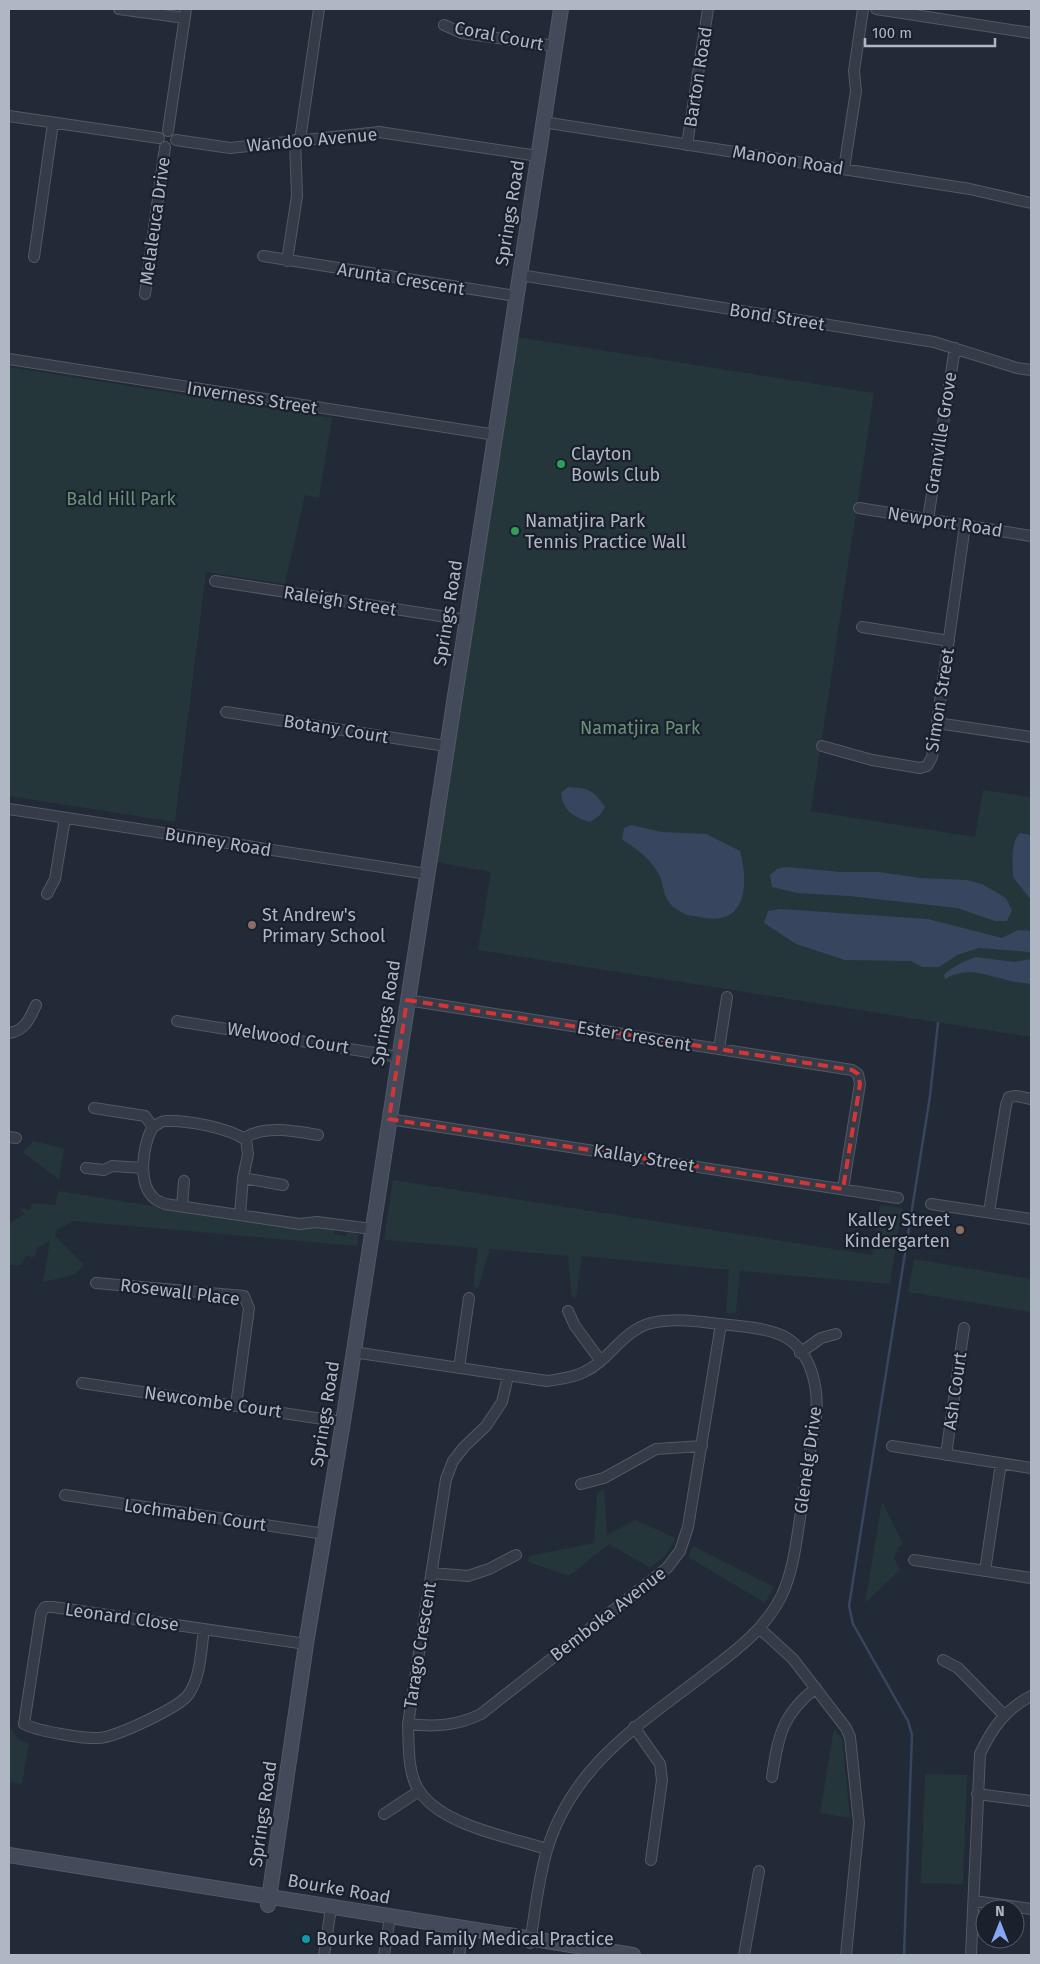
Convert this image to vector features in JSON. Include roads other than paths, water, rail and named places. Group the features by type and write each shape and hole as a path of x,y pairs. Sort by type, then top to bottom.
{"main road":[{"name":"Springs Road","path":"269,1901 306,1644 343,1422 560,9"},
{"name":"Bourke Road","path":"9,1855 331,1912 530,1942 633,1955"},
{"name":"Bourke Road","path":"9,1862 269,1901"},
{"name":"Bourke Road","path":"530,1942 600,1955"}],"street":[{"path":"119,9 186,14"},
{"path":"287,261 297,196 297,140 319,9"},
{"name":"Barton Road","path":"687,145 708,9"},
{"path":"844,169 856,91 854,71 863,9"},
{"path":"876,9 1031,33"},
{"name":"Melaleuca Drive","path":"168,131 186,14"},
{"name":"Coral Court","path":"444,25 462,33 555,46"},
{"path":"9,116 162,142 172,146 176,140 168,131 162,133 162,142"},
{"name":"Manoon Road","path":"543,122 970,189 1031,203"},
{"path":"34,257 54,123"},
{"name":"Wandoo Avenue","path":"176,140 230,148 379,132 538,156"},
{"name":"Melaleuca Drive","path":"145,294 162,142"},
{"name":"Arunta Crescent","path":"263,256 516,296"},
{"name":"Bond Street","path":"520,275 934,342 1017,368 1031,370"},
{"name":"Granville Grove","path":"928,519 955,348"},
{"name":"Inverness Street","path":"9,359 496,435"},
{"name":"Newport Road","path":"859,508 1031,536"},
{"name":"Simon Street","path":"822,746 872,760 920,768 927,766 932,757 965,525"},
{"name":"Raleigh Street","path":"215,581 466,620"},
{"path":"862,627 949,641"},
{"name":"Botany Court","path":"226,712 446,746"},
{"path":"937,723 1031,737"},
{"name":"Bunney Road","path":"9,809 426,874"},
{"path":"47,894 55,879 65,818"},
{"path":"719,1049 726,997"},
{"name":"Ester Crescent","path":"407,1000 862,1072 844,1189"},
{"path":"9,1033 16,1032 28,1023 36,1005"},
{"name":"Welwood Court","path":"178,1021 399,1057"},
{"path":"989,1212 1006,1093 1031,1099"},
{"path":"94,1108 145,1116 153,1128"},
{"name":"Kallay Street","path":"389,1118 898,1198"},
{"path":"240,1214 243,1178 248,1154 244,1138 229,1131 174,1122 163,1121 153,1128 143,1168 146,1183 154,1199 165,1204 300,1224 317,1222 372,1229"},
{"path":"244,1138 257,1131 294,1131 318,1135"},
{"path":"86,1168 104,1170 112,1166 143,1168"},
{"path":"243,1178 282,1185"},
{"path":"182,1206 184,1181"},
{"path":"931,1204 1031,1219"},
{"name":"Rosewall Place","path":"96,1283 244,1296 249,1308 236,1405"},
{"path":"459,1368 469,1298"},
{"path":"568,1311 575,1326 600,1360"},
{"name":"Glenelg Drive","path":"353,1352 547,1381 565,1379 585,1372 630,1333 651,1323 684,1320 760,1329 787,1338 800,1352 814,1379 817,1393 816,1416 789,1575 782,1595 759,1628 738,1649 634,1727 604,1754 577,1788 562,1814 547,1849 530,1942"},
{"name":"Bemboka Avenue","path":"408,1724 432,1727 466,1721 481,1714 667,1568 680,1551 688,1527 721,1324"},
{"name":"Ash Court","path":"946,1455 964,1328"},
{"path":"800,1352 821,1338 836,1334"},
{"name":"Tarago Crescent","path":"508,1376 502,1402 486,1426 464,1447 453,1461 446,1479 408,1724 411,1768 419,1791 440,1811 460,1821 547,1849"},
{"name":"Newcombe Court","path":"82,1383 343,1422"},
{"path":"581,1484 604,1478 656,1450 702,1446"},
{"path":"892,1446 1031,1468"},
{"path":"985,1571 1001,1463"},
{"name":"Lochmaben Court","path":"66,1495 325,1534"},
{"path":"431,1573 468,1576 490,1569 516,1555"},
{"path":"914,1560 1031,1578"},
{"name":"Leonard Close","path":"204,1629 194,1684 188,1696 177,1705 113,1736 98,1738 35,1729 24,1724 41,1613 45,1607 204,1629 306,1644"},
{"path":"759,1628 787,1653 816,1688 846,1728 853,1752 859,1823 846,1955"},
{"path":"943,1660 958,1668 1004,1714"},
{"path":"772,1776 778,1738 785,1721 799,1702 816,1688"},
{"path":"971,1955 980,1754 988,1736 1004,1714 1016,1704 1031,1696"},
{"path":"634,1727 660,1764 662,1780 651,1860"},
{"path":"384,1814 419,1791"},
{"path":"977,1794 1031,1801"},
{"path":"744,1955 759,1871"},
{"path":"974,1900 1031,1909"},
{"path":"324,1955 331,1912"},
{"path":"384,1955 390,1920"},
{"path":"459,1955 463,1932"}],"water":[{"path":"568,787 586,789 594,793 605,807 600,815 590,822 570,812 564,804 561,793"},
{"path":"631,825 662,832 706,834 740,851 743,863 744,889 736,909 728,916 716,919 687,915 670,904 655,868 642,854 622,839 624,828"},
{"path":"1020,833 1031,835 1031,900 1013,877 1013,848"},
{"path":"786,867 841,872 879,872 920,878 967,880 982,884 1006,898 1012,910 1007,921 995,921 957,908 849,896 797,893 772,887 770,875 777,869"},
{"path":"780,909 928,919 1002,938 1018,930 1031,931 1031,954 1029,952 979,948 957,955 939,967 922,967 911,961 845,960 796,944 764,923 768,911"},
{"path":"976,957 1014,962 1031,959 1031,984 967,972 945,979 944,975 951,969"}],"waterway":[{"path":"904,1955 912,1735 908,1721 853,1624 849,1606 930,1096 938,1023"}],"place":[{"name":"Clayton Bowls Club","path":"561,464"},
{"name":"Namatjira Park Tennis Practice Wall","path":"515,531"},
{"name":"St Andrew's Primary School","path":"252,925"},
{"name":"Kalley Street Kindergarten","path":"960,1230"},
{"name":"Bourke Road Family Medical Practice","path":"306,1939"}],"park label":[{"name":"Bald Hill Park","path":"121,499"},
{"name":"Namatjira Park","path":"640,728"}]}
